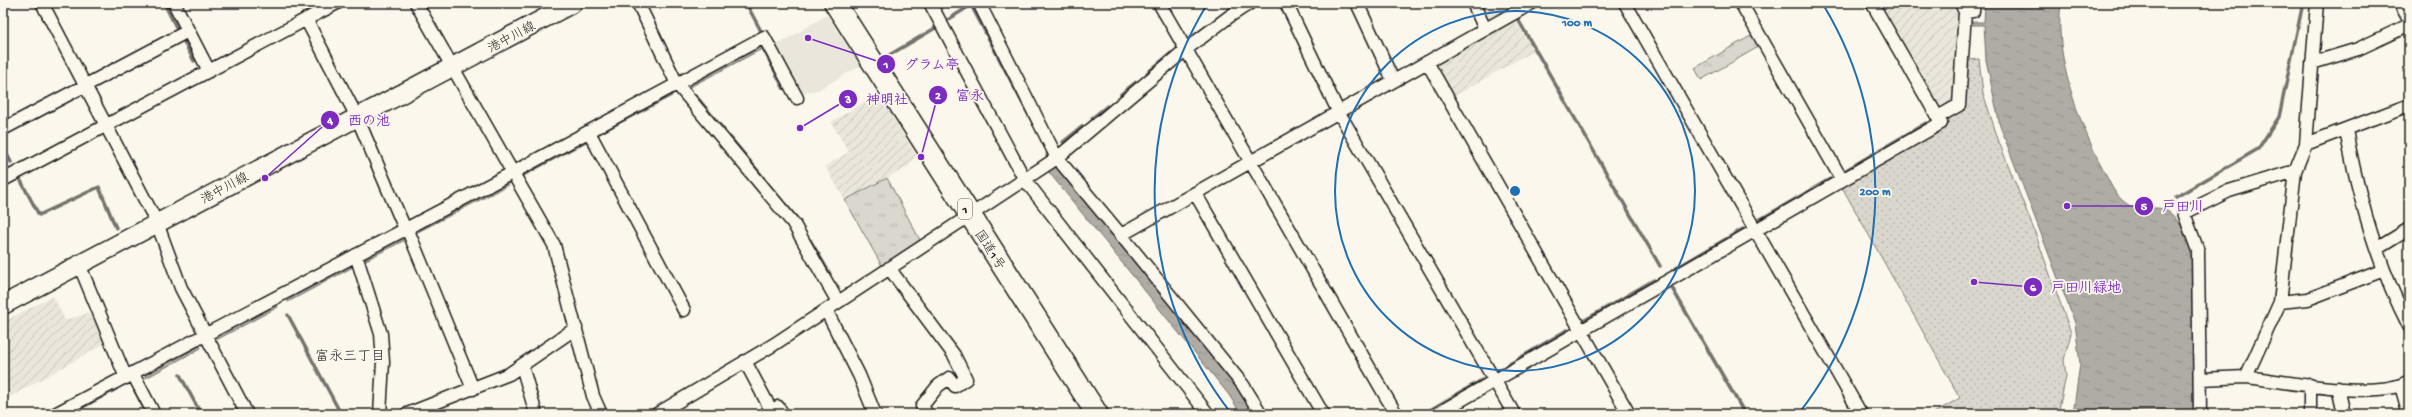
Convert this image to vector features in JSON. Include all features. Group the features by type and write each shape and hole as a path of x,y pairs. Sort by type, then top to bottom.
{"highway":[{"name":"国道1号","path":"835,3 1096,414"}],"main road":[{"name":"港中川線","path":"3,305 573,3"}],"street":[{"path":"42,3 157,223 181,288 247,414"},
{"path":"174,3 209,71"},
{"path":"3,180 337,3"},
{"path":"416,3 554,245 593,396 600,414"},
{"path":"638,3 677,84 793,223 838,302"},
{"path":"930,3 1025,180 1208,414"},
{"path":"979,3 1053,161 1121,235 1243,385 1261,414"},
{"path":"1159,3 1396,414"},
{"path":"657,414 826,310 1053,161 1185,50 1250,3"},
{"path":"1286,3 1338,111 1514,414"},
{"path":"1357,3 1393,80"},
{"path":"1473,3 1485,29"},
{"path":"1121,235 1338,111 1532,3"},
{"path":"1625,3 1861,414"},
{"path":"1741,3 1842,180"},
{"path":"1438,414 1941,123 1872,3"},
{"path":"1938,118 1959,105 1963,8 1973,11 1974,3"},
{"path":"2246,376 2280,302 2295,171 2306,144 2317,3"},
{"path":"2400,3 2409,20"},
{"path":"306,19 357,117 473,389"},
{"path":"2312,63 2358,49 2409,25"},
{"path":"3,129 188,31"},
{"path":"54,414 130,376 205,334 512,173 764,37 797,98"},
{"path":"1427,62 1630,414"},
{"path":"2306,144 2409,105"},
{"path":"2346,130 2362,199 2384,270 2409,326"},
{"path":"588,132 684,310"},
{"path":"2200,414 2201,379 2198,251 2184,213 2229,191 2295,171"},
{"path":"1195,193 1323,414"},
{"path":"2378,248 2409,230"},
{"path":"356,255 381,334 383,362 380,414"},
{"path":"79,264 130,376 154,414"},
{"path":"889,268 954,355 966,379 955,386 949,378 938,386 922,406 927,414"},
{"path":"2280,302 2308,299 2384,270"},
{"path":"826,310 859,375 875,414"},
{"path":"410,413 509,374 576,328"},
{"path":"745,361 771,410 778,407 783,414"},
{"path":"522,366 536,414"},
{"path":"2201,379 2246,376 2356,390 2405,383 2409,414"},
{"path":"2310,385 2310,414"},
{"path":"2338,388 2344,414"}],"shaded area":[{"path":"1476,3 1518,3 1488,19 1483,16"},
{"path":"1881,3 1954,3 1959,12 1954,103 1941,108"},
{"path":"827,15 860,66 818,90 799,93 774,47"},
{"path":"1514,18 1533,51 1453,97 1435,66 1436,63"},
{"path":"878,94 916,155 908,167 845,200 825,166 849,152 831,122"},
{"path":"53,296 65,320 94,311 106,343 3,401 3,322"}],"green space":[{"path":"1754,34 1760,46 1701,80 1695,68"},
{"path":"1979,59 1983,93 1999,142 2034,230 2071,333 2064,360 2066,376 2058,414 1932,414 1960,398 1842,187 1948,125 1950,115 1963,109 1969,60"},
{"path":"887,178 920,240 882,266 845,200"}],"water":[{"path":"1985,3 2061,3 2061,44 2070,87 2084,129 2110,184 2122,200 2135,208 2163,209 2170,213 2176,218 2185,233 2193,255 2195,414 2073,414 2080,364 2075,323 2000,126 1986,60 1984,25 1972,25 1972,22 1984,22"},
{"path":"763,46 785,88 783,90 762,49 690,87 688,84"},
{"path":"671,94 672,96 596,136 596,135"},
{"path":"588,137 590,140 522,177 522,174"},
{"path":"1046,153 1051,155 1057,167 1238,389 1254,414 1241,414 1229,395 1048,171"},
{"path":"507,181 509,185 416,233 417,229"},
{"path":"406,236 407,239 366,260 365,257"},
{"path":"351,265 353,267 288,302 286,299"},
{"path":"277,304 278,307 218,339 216,336"},
{"path":"200,346 201,348 146,378 145,375"}],"waterway":[{"path":"164,3 177,29"},
{"path":"298,3 301,9"},
{"path":"746,3 761,31"},
{"path":"970,3 1034,125"},
{"path":"2176,197 2258,149 2279,117 2303,3"},
{"path":"946,21 971,5"},
{"path":"1187,41 1229,10"},
{"path":"1516,16 1660,266"},
{"path":"886,57 937,27"},
{"path":"182,38 194,61"},
{"path":"1147,73 1171,53"},
{"path":"1121,94 1136,82"},
{"path":"696,96 724,130"},
{"path":"1092,118 1107,106"},
{"path":"1846,170 1926,123"},
{"path":"1063,142 1083,126"},
{"path":"730,137 763,177"},
{"path":"3,147 11,162"},
{"path":"1759,220 1830,179"},
{"path":"21,181 39,215 99,187 116,228"},
{"path":"768,184 800,222"},
{"path":"1673,270 1743,229"},
{"path":"810,240 830,274"},
{"path":"1585,320 1654,280"},
{"path":"835,283 838,287"},
{"path":"1672,288 1745,414"},
{"path":"677,309 681,317"},
{"path":"288,315 341,414"},
{"path":"1498,371 1567,330"},
{"path":"180,375 201,414"},
{"path":"1423,414 1482,380"},
{"path":"70,414 116,389"},
{"path":"135,391 147,414"}],"place":[{"name":"グラム亭","path":"808,38"},
{"name":"神明社","path":"800,128"},
{"name":"富永","path":"921,157"},
{"name":"西の池","path":"265,178"},
{"name":"戸田川","path":"2067,206"},
{"name":"戸田川緑地","path":"1974,282"}],"district":[{"name":"富永三丁目","path":"350,355"}]}
